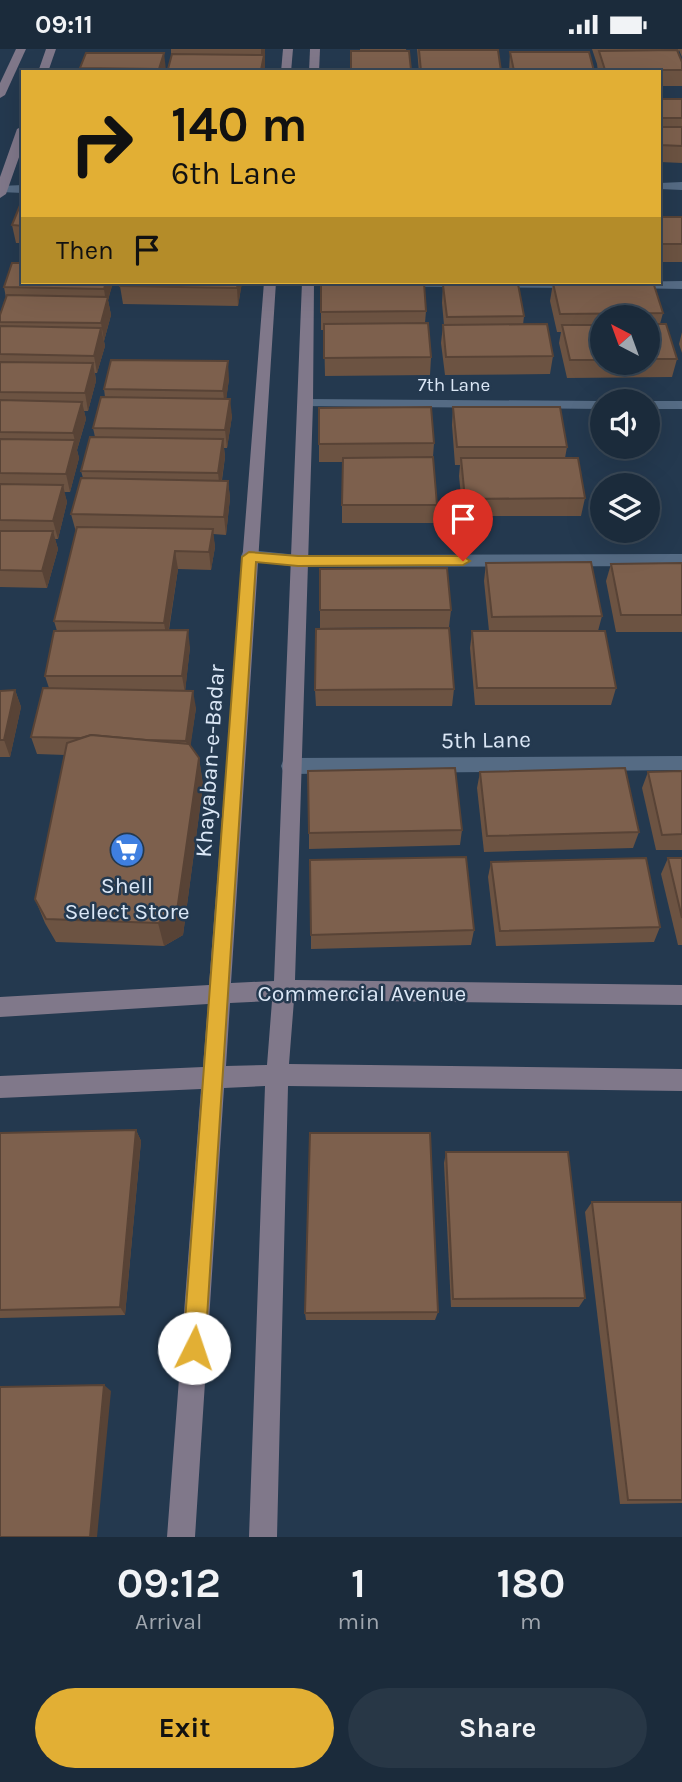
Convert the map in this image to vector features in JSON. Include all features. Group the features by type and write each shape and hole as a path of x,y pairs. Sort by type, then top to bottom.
{"main road":[{"path":"0,95 21,49"},
{"path":"44,70 51,49"},
{"path":"286,70 288,49"},
{"path":"314,70 315,49"},
{"path":"1,192 21,135"},
{"name":"Khayaban-e-Badar","path":"181,1537 270,284"},
{"path":"263,1537 277,1075 284,990 308,284"},
{"name":"Commercial Avenue","path":"0,1007 284,990 682,995"},
{"path":"0,1087 277,1075 682,1080"}],"street":[{"path":"661,186 682,186"},
{"path":"1,192 21,189"},
{"path":"612,284 682,285"},
{"name":"7th Lane","path":"306,403 590,405"},
{"path":"660,405 682,405"},
{"path":"249,557 298,561 682,560"},
{"name":"5th Lane","path":"290,767 682,762"}],"building":[{"path":"419,50 498,50 501,70 421,70"},
{"path":"677,50 682,70 605,70 599,51"},
{"path":"351,51 409,51 411,70 351,70"},
{"path":"510,52 589,52 594,70 514,70"},
{"path":"86,53 164,53 159,69 80,68"},
{"path":"172,54 264,55 261,70 168,69"},
{"path":"661,99 682,99 682,118 661,118"},
{"path":"661,127 682,127 682,146 661,145"},
{"path":"21,203 21,226 12,225"},
{"path":"661,217 682,217 682,244 661,244"},
{"path":"12,263 21,263 21,284 105,284 104,289 4,287"},
{"path":"120,284 238,284 237,288"},
{"path":"321,284 424,284 426,311 321,312"},
{"path":"518,284 524,316 447,317 443,285"},
{"path":"553,284 654,284 663,313 660,313 660,305 590,305 590,314 560,314"},
{"path":"7,295 108,297 101,323 0,322"},
{"path":"428,323 431,357 324,358 324,324"},
{"path":"547,324 553,356 446,357 443,325"},
{"path":"660,324 666,324 677,359 660,359"},
{"path":"562,325 590,325 590,360 570,360"},
{"path":"0,326 101,328 94,356 0,354"},
{"path":"111,360 228,361 223,391 104,389"},
{"path":"0,362 93,363 85,393 0,392"},
{"path":"101,397 230,399 225,430 93,428"},
{"path":"0,400 82,402 73,433 0,432"},
{"path":"431,407 434,443 319,444 319,408"},
{"path":"453,407 560,407 567,447 457,447"},
{"path":"90,437 223,439 218,473 81,471"},
{"path":"0,439 75,440 66,474 0,473"},
{"path":"433,457 437,505 342,505 343,458"},
{"path":"461,458 578,458 585,498 465,499"},
{"path":"81,478 228,481 224,517 71,514"},
{"path":"0,484 63,485 53,521 0,520"},
{"path":"77,527 213,529 209,552 175,551 164,623 54,621"},
{"path":"0,531 53,531 42,571 0,570"},
{"path":"591,562 602,616 492,617 486,563"},
{"path":"682,563 682,615 621,615 611,564"},
{"path":"447,568 451,610 320,610 320,569"},
{"path":"449,628 454,689 315,690 316,629"},
{"path":"188,630 182,676 45,676 54,631"},
{"path":"472,631 605,631 616,688 477,688"},
{"path":"43,688 193,691 186,741 91,735 81,738 31,737"},
{"path":"15,690 4,740 0,740 0,691"},
{"path":"91,735 189,744 199,758 177,911 158,923 46,919 35,899 67,743"},
{"path":"455,768 462,830 309,833 308,771"},
{"path":"625,768 639,832 487,836 480,772"},
{"path":"682,771 682,834 662,835 648,772"},
{"path":"466,857 474,930 311,935 310,860"},
{"path":"646,858 660,927 500,931 491,862"},
{"path":"668,858 682,858 682,918"},
{"path":"136,1130 120,1307 0,1310 0,1133"},
{"path":"310,1133 430,1133 438,1312 305,1313"},
{"path":"446,1152 568,1152 585,1298 453,1299"},
{"path":"592,1202 682,1202 682,1500 628,1500"},
{"path":"104,1385 90,1537 0,1537 0,1387"}],"place":[{"name":"Shell Select Store","path":"127,850"}],"route":[{"path":"194,1348 249,557 298,561 463,561"}]}
